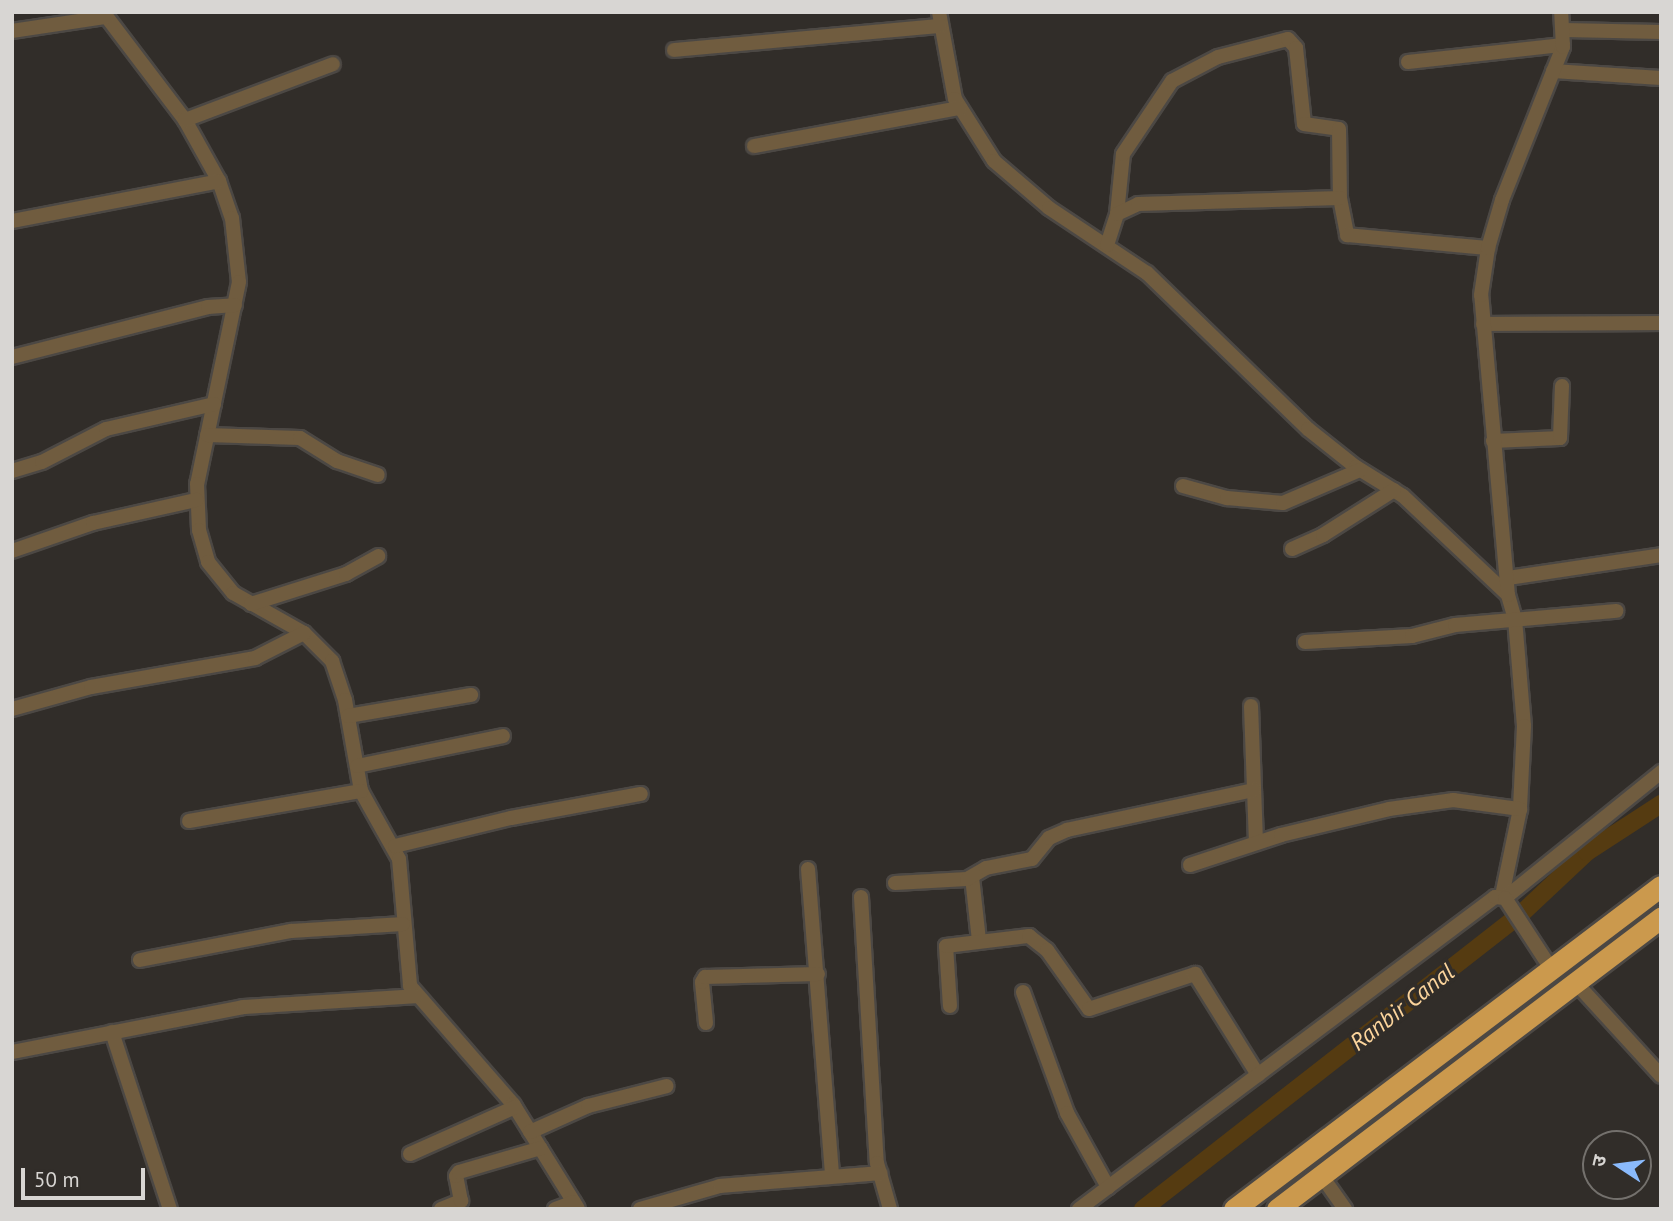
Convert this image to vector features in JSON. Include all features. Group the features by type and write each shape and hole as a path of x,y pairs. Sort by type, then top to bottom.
{"highway":[{"path":"1234,1209 1550,967 1661,886"},
{"path":"1277,1209 1661,918"}],"street":[{"path":"1505,899 1520,809 1524,726 1515,619 1508,595 1481,295 1488,248 1563,37 1561,12"},
{"path":"12,31 104,15 185,120 219,181 232,218 239,282 207,435 197,500 208,562 219,581 251,604 304,633 332,661 348,716 361,791 395,846 407,970 416,996 515,1107 576,1205 555,1209"},
{"path":"674,50 939,19 960,108 993,161 1049,208 1147,273 1308,429 1360,470 1394,490 1508,595"},
{"path":"1408,62 1563,37 1661,33"},
{"path":"1107,244 1117,214 1118,171 1123,154 1172,81 1218,57 1282,39 1292,40 1296,48 1304,124 1339,129 1340,198 1347,236 1488,248"},
{"path":"185,120 333,64"},
{"path":"1553,71 1661,78"},
{"path":"754,146 960,108"},
{"path":"12,221 219,181"},
{"path":"1117,214 1138,204 1340,198"},
{"path":"12,357 208,307 235,305"},
{"path":"1483,324 1661,323"},
{"path":"1493,441 1560,438 1562,386"},
{"path":"12,471 42,462 112,427 214,404"},
{"path":"207,435 300,438 337,461 378,475"},
{"path":"1183,486 1227,498 1283,503 1360,470"},
{"path":"1292,549 1324,535 1394,490"},
{"path":"12,551 93,523 197,500"},
{"path":"1508,578 1661,555"},
{"path":"251,604 346,574 378,556"},
{"path":"1305,642 1412,636 1455,625 1616,611"},
{"path":"12,709 70,691 255,658 304,633"},
{"path":"348,716 471,695"},
{"path":"1251,706 1256,843"},
{"path":"357,766 503,736"},
{"path":"1505,899 1661,772"},
{"path":"895,883 972,877 986,868 1032,859 1046,840 1067,830 1254,790"},
{"path":"189,821 361,791"},
{"path":"395,846 511,817 641,794"},
{"path":"1190,865 1256,843 1389,808 1440,802 1520,809"},
{"path":"808,869 832,1174"},
{"path":"972,877 979,940"},
{"path":"861,897 880,1173 890,1209"},
{"path":"1079,1209 1495,897 1505,899 1537,941 1550,967"},
{"path":"140,960 291,931 403,924"},
{"path":"950,1006 945,948 979,940 1023,935 1036,939 1086,1007 1093,1010 1195,974 1258,1075"},
{"path":"706,1023 702,982 707,976 818,974"},
{"path":"1575,982 1661,1076"},
{"path":"1023,992 1067,1113 1108,1187"},
{"path":"12,1052 243,1007 416,996"},
{"path":"112,1032 170,1209"},
{"path":"530,1132 588,1106 667,1086"},
{"path":"410,1154 515,1107"},
{"path":"441,1209 461,1201 456,1176 459,1172 541,1148"},
{"path":"640,1209 720,1186 832,1174 880,1173"},
{"path":"1321,1175 1345,1209"}],"waterway":[{"name":"Ranbir Canal","path":"1143,1209 1521,914 1587,852 1661,804"}]}
